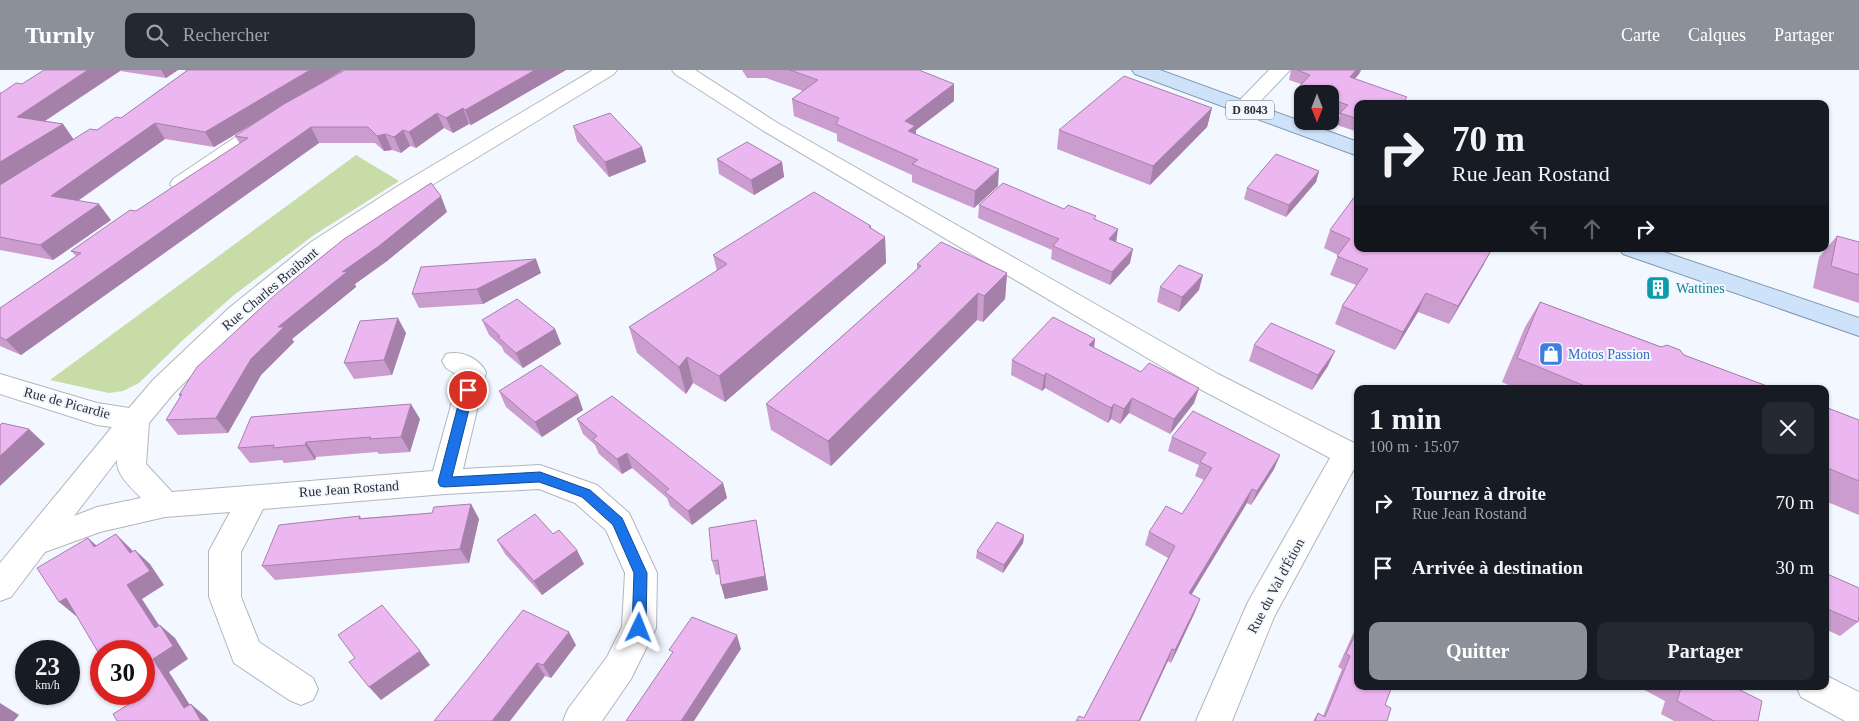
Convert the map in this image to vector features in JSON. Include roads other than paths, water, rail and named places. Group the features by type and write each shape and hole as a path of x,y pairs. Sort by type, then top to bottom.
{"main road":[{"name":"D 8043","path":"1142,70 1354,149"},
{"path":"1640,252 1859,327"}],"street":[{"name":"Rue Charles Braibant","path":"0,587 96,465 135,419 163,387 238,314 319,247 406,191 607,70"},
{"path":"682,70 769,126 1208,381 1352,457"},
{"path":"1243,108 1280,70"},
{"path":"168,193 240,142 293,109"},
{"path":"444,482 473,372 455,361"},
{"name":"Rue de Picardie","path":"0,384 97,414 135,419"},
{"path":"135,419 131,467 165,504"},
{"name":"Rue du Val d'Étion","path":"1214,721 1260,612 1352,457"},
{"name":"Rue Jean Rostand","path":"34,543 97,520 165,504 444,482 540,477 586,494 618,522 641,573 639,628 619,668 581,721"},
{"path":"254,497 225,551 225,597 246,652 301,689"},
{"path":"1820,690 1859,710"}],"place":[{"name":"Wattines","path":"1658,288"},
{"name":"Motos Passion","path":"1551,354"}]}
